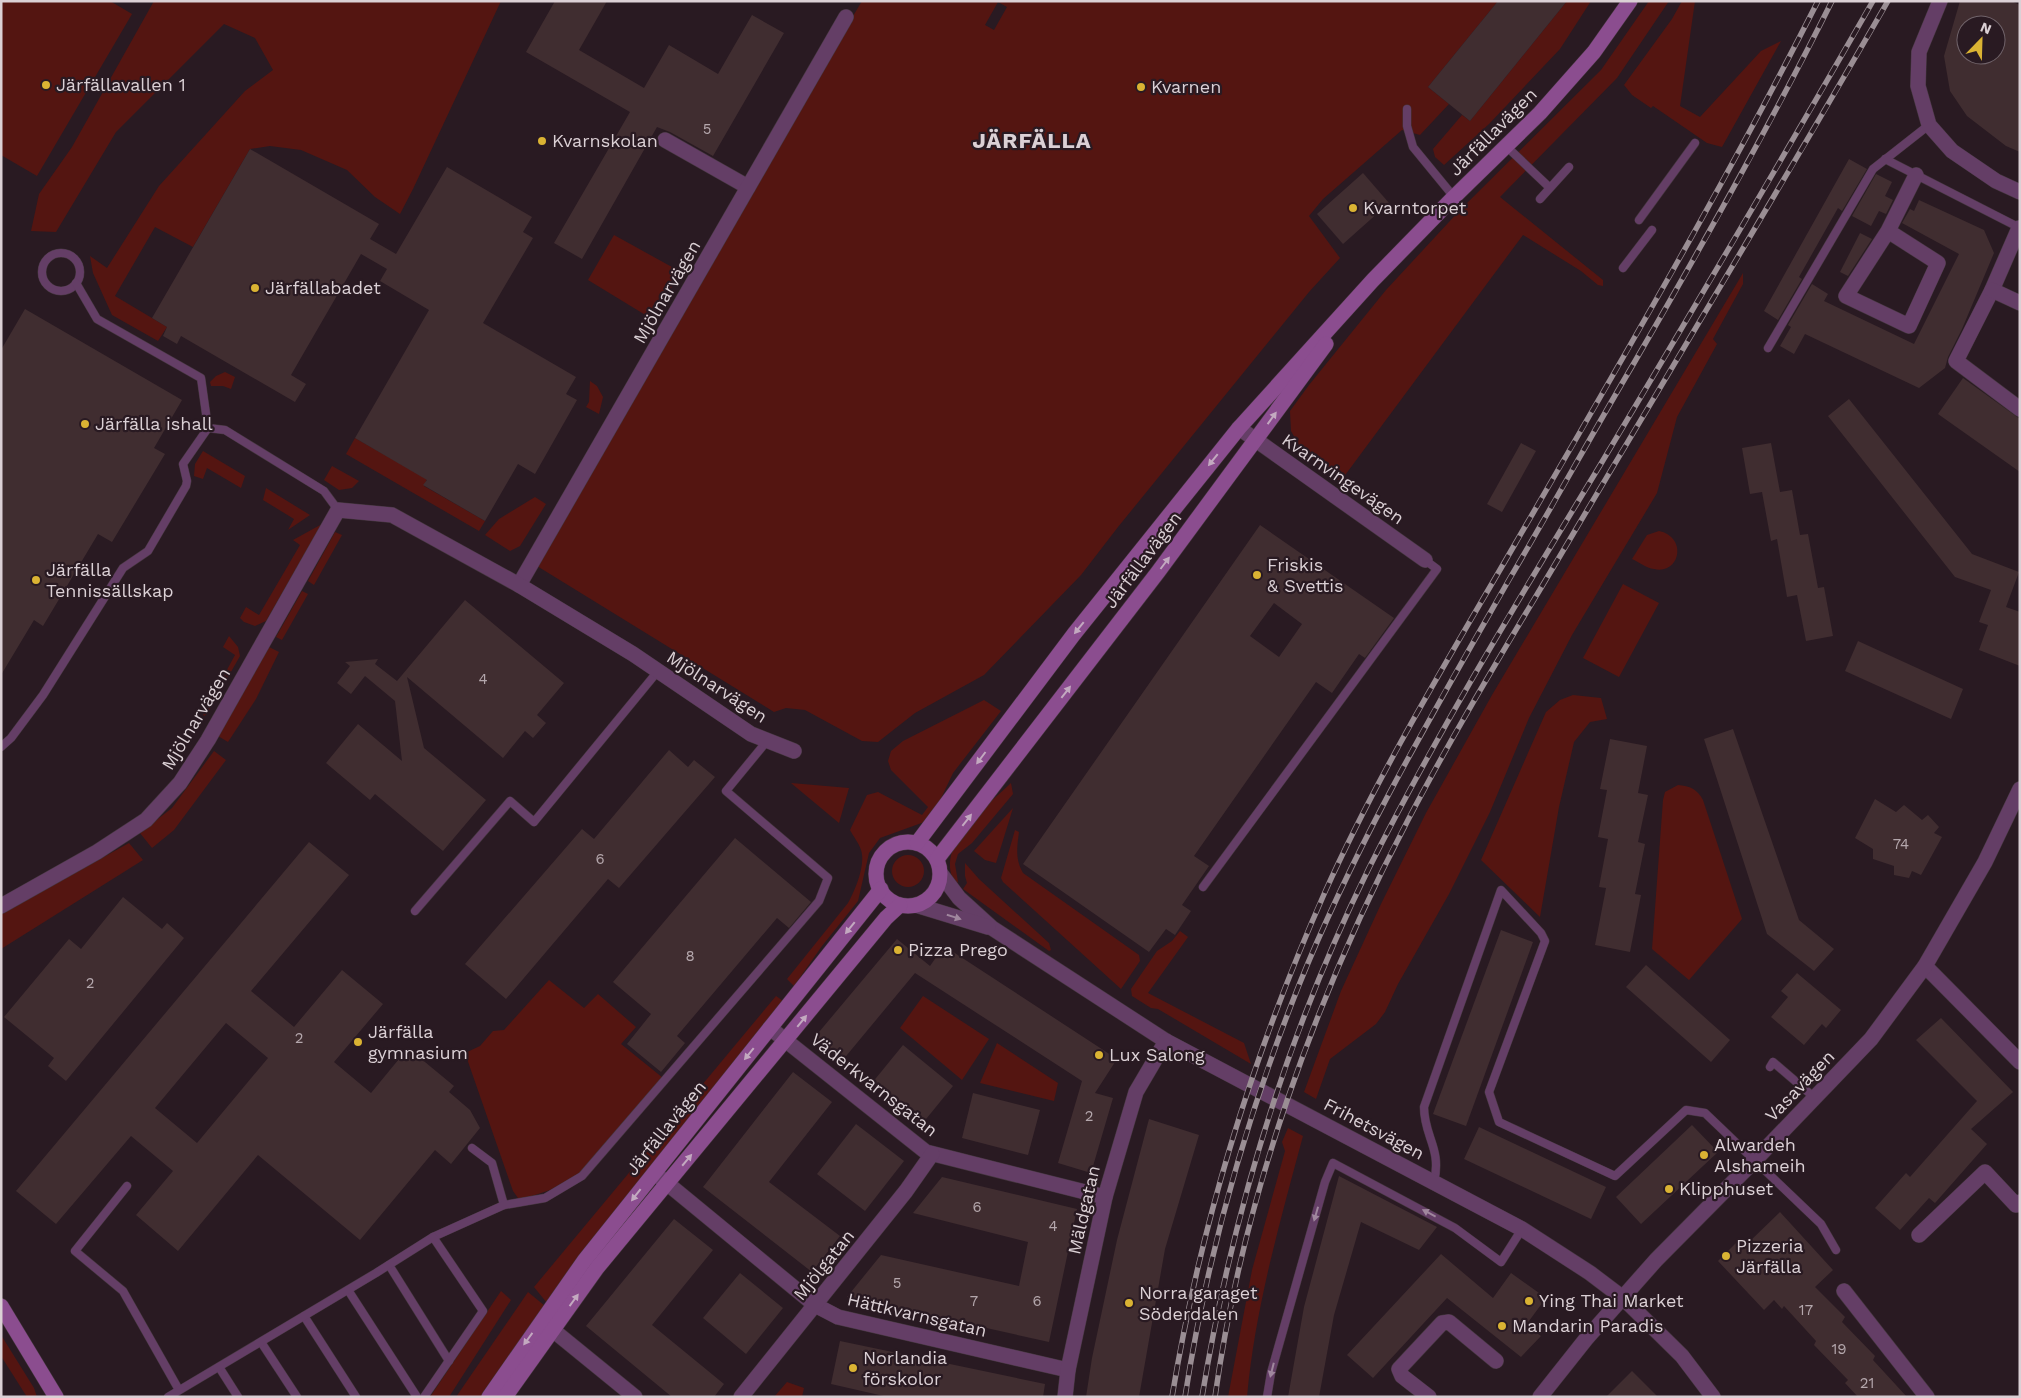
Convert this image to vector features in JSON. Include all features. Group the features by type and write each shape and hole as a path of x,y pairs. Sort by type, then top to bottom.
{"street":[{"name":"Järfällavägen","path":"917,843 1074,634 1239,428 1373,280 1540,113 1594,52 1630,1"},
{"path":"1940,1 1919,52 1918,86 1929,125 1952,151 1996,181 2020,192"},
{"name":"Mjölnarvägen","path":"519,585 846,17"},
{"path":"666,140 748,187"},
{"path":"1888,231 1938,263 1909,326 1846,296 1888,231 1916,175"},
{"path":"2020,228 1992,290 1956,361 2020,409"},
{"name":"Järfällavägen","path":"939,866 1373,280"},
{"path":"1992,290 2020,303"},
{"name":"Kvarnvingevägen","path":"1239,428 1425,560"},
{"name":"Mjölnarvägen","path":"1,906 97,852 146,820 180,783 208,740 338,510 392,515 519,585 658,671 751,734 794,751"},
{"name":"Vasavägen","path":"1540,1397 1586,1339 1656,1260 1871,1039 1925,966 1984,862 2020,789"},
{"path":"900,843 917,843 929,849 939,866 938,885 933,895 916,905 900,905 888,898 881,890 878,881 877,870 883,854 900,843"},
{"name":"Frihetsvägen","path":"939,866 959,898 992,928 1166,1041 1522,1229 1623,1298 1682,1356 1713,1397"},
{"name":"Järfällavägen","path":"506,1397 584,1261 881,890"},
{"name":"Järfällavägen","path":"489,1397 886,918 900,905"},
{"name":"Frihetsvägen","path":"916,905 992,928"},
{"path":"1925,966 2020,1062"},
{"name":"Väderkvarnsgatan","path":"770,1028 911,1140 932,1154 1105,1197"},
{"name":"Mäldgatan","path":"1065,1397 1068,1370 1105,1197 1136,1092 1166,1041"},
{"name":"Mjölgatan","path":"741,1397 906,1191 932,1154"},
{"name":"Hättkvarnsgatan","path":"654,1172 816,1305 838,1317 1068,1370"},
{"path":"1919,1235 1986,1172 2016,1205 2020,1202"},
{"path":"1844,1291 1927,1397"},
{"path":"1,1306 56,1397"},
{"path":"1429,1397 1402,1376 1399,1369 1442,1323 1449,1322 1496,1361"},
{"path":"547,1325 635,1397"}],"lane":[{"path":"1407,108 1407,126 1413,146 1454,197"},
{"path":"1768,348 1873,169 1929,125"},
{"path":"1639,220 1695,143"},
{"path":"1506,146 1549,187"},
{"path":"1885,159 2020,228"},
{"path":"1540,199 1569,167"},
{"path":"1623,268 1652,230"},
{"path":"61,253 72,256 79,266 80,272 76,283 66,290 53,289 48,285 42,273 50,256 61,253"},
{"path":"1,747 11,738 43,695 124,568 148,551 186,486 187,481 183,464 208,428 201,378 97,319 76,283"},
{"path":"208,428 224,430 324,491 338,510"},
{"path":"1203,887 1437,569 1425,560"},
{"path":"415,911 510,801 534,822 658,671"},
{"path":"127,1186 75,1251 123,1291 175,1394 433,1237 504,1205 545,1198 582,1176 819,901 828,878 726,791 767,741"},
{"path":"1434,1182 1437,1169 1436,1153 1424,1118 1424,1107 1501,890 1541,933 1544,941 1489,1092 1499,1122 1615,1176 1686,1110 1705,1113 1821,1224 1836,1250"},
{"path":"1770,1066 1774,1062 1814,1098"},
{"path":"472,1148 492,1163 504,1205"},
{"path":"1267,1397 1271,1373 1333,1163 1451,1225 1501,1262 1522,1229"},
{"path":"424,1397 483,1311 433,1237"},
{"path":"388,1265 449,1361"},
{"path":"348,1290 417,1397"},
{"path":"304,1316 356,1397"},
{"path":"261,1342 296,1397"},
{"path":"218,1367 238,1397"}],"shaded area":[{"name":"Järfällavallen 1","path":"1,1 110,1 132,14 37,176 1,155"},
{"path":"154,1 501,1 400,214 375,197 347,170 301,150 270,146 250,149 193,247 155,227 115,296 167,327 158,341 112,315 93,273 90,256 107,268 159,186 245,91 273,70 255,38 224,24 116,132 56,232 31,231 39,194 72,147"},
{"path":"862,1 1498,1 1428,87 1449,104 1420,135 1402,130 1323,199 1309,216 1340,258 1309,292 1081,575 984,675 915,713 878,742 862,741 805,710 786,708 774,712 537,566 755,181","holes":["998,2 1007,7 994,30 985,25"]},
{"path":"1567,1 1591,1 1560,49 1489,124 1444,165 1435,157 1433,149 1462,115 1470,121"},
{"path":"1649,1 1669,1 1617,78 1500,197 1603,280 1603,286 1598,285 1581,271 1523,235 1340,482 1302,450 1291,431 1290,411 1386,290 1461,209 1601,70"},
{"path":"1682,1 1695,1 1680,106 1700,117 1761,51 1781,41 1722,147 1707,143 1653,106 1651,108 1632,95 1624,85 1672,19"},
{"path":"614,235 681,272 652,319 588,280"},
{"path":"1743,273 1743,284 1713,339 1717,344 1677,417 1657,493 1572,635 1529,718 1490,812 1449,894 1398,984 1385,1012 1376,1024 1330,1059 1316,1099 1304,1092 1341,991 1426,813 1492,695"},
{"path":"225,372 235,377 231,389 223,386 211,386 210,382 216,376"},
{"path":"590,381 597,386 603,397 599,414 586,407 589,402"},
{"path":"355,438 427,479 424,486 485,521 479,531 346,454"},
{"path":"203,451 245,476 241,488 207,468 203,479 194,476 195,464"},
{"path":"332,466 359,481 352,488 339,490 324,480"},
{"path":"266,488 310,515 288,530 294,519 263,500"},
{"path":"535,497 546,504 520,546 510,551 485,535 499,519"},
{"path":"322,524 266,621 255,626 244,622 240,618 246,607 259,615 300,545 293,540"},
{"path":"1659,531 1674,540 1677,547 1675,561 1663,569 1654,569 1632,559 1647,535"},
{"path":"335,532 342,535 314,585 308,581"},
{"path":"1623,584 1659,603 1619,677 1583,658"},
{"path":"302,591 308,594 282,640 276,637"},
{"path":"229,636 238,647 240,656 207,714 204,716 203,714 235,655 223,647"},
{"path":"269,647 279,652 256,699 228,742 218,736"},
{"path":"1573,695 1601,698 1607,719 1590,722 1574,742 1559,807 1540,917 1481,860 1546,712 1560,700"},
{"path":"984,700 1001,711 953,773 935,811 927,821 880,838 869,853 858,901 822,946 794,986 787,979 848,903 857,884 862,856 859,845 850,830 867,795 878,792 922,815 928,807 891,770 888,761 891,751 903,741"},
{"path":"214,751 226,760 174,830 152,848 140,833 172,808"},
{"path":"791,783 849,788 839,823"},
{"path":"1011,783 1013,794 972,843 958,854 955,864 958,882 956,884 950,870 951,856 957,842 977,815"},
{"path":"1678,785 1693,789 1703,800 1742,919 1689,980 1652,949 1663,800 1665,792"},
{"path":"1013,808 996,863 985,860 974,851"},
{"path":"1015,830 1019,832 1017,848 1020,868 1023,873 1139,955 1140,961 1121,989 1003,882 1001,878"},
{"path":"129,843 143,860 1,949 1,914"},
{"path":"908,855 914,856 919,860 923,865 923,877 919,882 914,886 908,887 902,886 897,882 893,877 892,871 893,865 897,860 902,856"},
{"path":"965,863 979,879 1049,943 1051,950 1049,951 963,889 967,883"},
{"path":"1180,931 1188,937 1148,993 1244,1043 1251,1064 1158,1009 1151,1008 1132,996 1131,989 1157,951 1172,941"},
{"path":"549,980 584,1008 598,994 636,1027 621,1044 663,1078 579,1174 550,1190 523,1199 518,1198 513,1191 465,1053 480,1046 493,1031 504,1030"},
{"path":"776,996 786,1003 547,1303 534,1287"},
{"path":"923,996 989,1039 962,1080 900,1028"},
{"path":"997,1043 1058,1083 1054,1101 980,1083"},
{"path":"1288,1128 1303,1136 1262,1298 1247,1397 1228,1397 1252,1270 1285,1151 1282,1142"},
{"path":"501,1291 511,1300 449,1397 430,1397"},
{"path":"528,1292 545,1306 481,1397 456,1397"},
{"path":"1,1335 34,1388 37,1397 27,1397 1,1356"},
{"path":"787,1382 804,1388 802,1397 774,1397"}],"building":[{"path":"555,1 607,1 579,50 644,88 669,45 718,74 752,15 784,33 713,156 670,132 657,127 582,259 554,243 630,112 526,52"},
{"path":"1498,1 1567,1 1470,121 1428,87"},
{"path":"1960,1 2011,1 2020,5 2020,152 2006,146 1967,116 1950,91 1944,56"},
{"path":"250,149 379,224 370,239 396,254 447,167 532,217 523,232 533,238 483,323 576,377 566,394 577,400 535,474 518,464 485,521 423,485 427,480 355,438 429,310 380,281 387,269 361,254 291,375 306,384 295,402 181,336 177,344 163,336 167,327 152,318"},
{"path":"1849,159 1867,169 1842,211 1838,208 1799,277 1802,279 1778,320 1764,311"},
{"name":"Kvarntorpet","path":"1363,173 1389,203 1343,244 1317,214"},
{"path":"1876,174 1892,182 1885,196 1893,200 1886,214 1879,211 1871,226 1852,216"},
{"path":"1919,200 1984,230 1994,253 1948,357 1945,368 1919,388 1805,334 1794,354 1780,346 1791,327 1788,325 1812,284 1828,294 1824,301 1914,344 1959,254 1902,223 1910,209 1914,211"},
{"path":"1860,233 1872,239 1848,276 1840,272"},
{"name":"Järfälla ishall","path":"25,309 182,400 154,448 165,454 112,542 98,534 43,626 34,620 1,675 1,350"},
{"path":"1963,378 2020,419 2020,472 1938,414"},
{"path":"1849,399 1972,554 2019,572 2006,607 2020,612 2020,666 1979,650 1988,625 1979,622 1991,590 1955,577 1828,416"},
{"path":"1521,443 1536,451 1502,512 1487,504"},
{"path":"1771,443 1780,492 1792,490 1800,535 1808,534 1818,588 1824,587 1833,636 1806,641 1797,595 1787,597 1777,539 1771,541 1762,492 1750,494 1742,448"},
{"path":"1260,525 1394,618 1365,658 1359,654 1332,693 1316,682 1194,856 1209,866 1182,905 1191,911 1175,935 1166,929 1149,952 1023,864","holes":["1274,603 1302,624 1279,657 1250,636"]},
{"path":"465,600 564,683 537,715 546,723 533,738 525,731 503,758 407,677 424,748 486,800 443,851 375,794 370,800 326,763 358,724 402,761 395,701 365,676 351,694 337,683 350,666 345,662 378,659 375,664 397,681"},
{"path":"1858,641 1963,689 1951,719 1845,671"},
{"path":"1733,729 1799,920 1834,949 1814,971 1767,934 1704,739"},
{"path":"1610,739 1647,746 1638,793 1648,795 1638,842 1645,844 1635,894 1641,895 1630,952 1595,945 1606,888 1599,887 1608,839 1598,837 1607,790 1600,789"},
{"path":"669,750 688,767 694,760 715,777 619,888 608,879 506,999 465,964 582,829 594,839"},
{"path":"1875,799 1896,812 1904,805 1922,820 1928,815 1939,827 1934,833 1942,837 1921,875 1912,871 1909,878 1894,875 1894,866 1873,859 1873,849 1855,838"},
{"path":"735,838 811,902 789,928 777,918 677,1036 685,1043 661,1072 627,1044 651,1014 613,982"},
{"path":"309,842 349,875 251,991 294,1027 342,970 383,1004 334,1062 371,1093 408,1048 454,1086 449,1092 470,1110 480,1128 451,1164 435,1150 360,1240 258,1155 178,1251 136,1215 173,1171 131,1136 56,1224 16,1191","holes":["226,1023 268,1058 197,1143 155,1108"]},
{"path":"123,897 162,929 167,923 184,938 66,1081 48,1066 54,1058 4,1017 69,939 81,949"},
{"path":"1501,930 1533,942 1466,1126 1433,1114"},
{"path":"897,939 930,966 944,946 1117,1059 1095,1093 1113,1098 1091,1173 1058,1163 1082,1081 915,973 842,1061 814,1038"},
{"path":"1646,965 1730,1040 1711,1062 1626,987"},
{"path":"1797,973 1841,1010 1826,1028 1822,1024 1804,1045 1771,1017 1788,997 1781,991"},
{"path":"1941,1018 2013,1092 1971,1129 1987,1144 1935,1203 1929,1198 1900,1230 1875,1208 1906,1173 1910,1177 1977,1101 1916,1040"},
{"path":"903,1045 953,1086 922,1124 872,1083"},
{"path":"793,1072 832,1102 769,1182 840,1236 812,1272 703,1187"},
{"path":"973,1093 1040,1110 1028,1155 962,1138"},
{"name":"Norra garaget Söderdalen","path":"1149,1119 1199,1135 1165,1249 1139,1397 1086,1397 1092,1358 1117,1240"},
{"path":"856,1124 904,1161 865,1211 817,1174"},
{"path":"1692,1125 1718,1152 1641,1224 1616,1197"},
{"path":"1479,1127 1606,1187 1591,1219 1464,1159"},
{"path":"1339,1176 1437,1227 1419,1250 1361,1222 1334,1315 1319,1397 1288,1397 1304,1307"},
{"path":"942,1177 1077,1209 1049,1342 847,1297 881,1255 1019,1286 1028,1242 913,1213"},
{"path":"1780,1212 1833,1270 1815,1287 1845,1317 1842,1322 1875,1356 1873,1360 1907,1397 1858,1397 1845,1383 1848,1380 1814,1345 1816,1341 1784,1306 1782,1309 1774,1300 1764,1310 1718,1261 1741,1238 1747,1244"},
{"path":"674,1219 713,1250 652,1325 724,1384 714,1397 672,1397 586,1326"},
{"path":"1441,1254 1493,1298 1511,1273 1546,1298 1526,1325 1541,1336 1521,1357 1447,1298 1373,1378 1347,1355"},
{"path":"740,1273 783,1308 746,1354 703,1318"},
{"path":"840,1341 1045,1384 1043,1397 888,1397 831,1384"},
{"path":"1632,1371 1658,1397 1606,1397"}],"railway":[{"path":"1172,1397 1198,1267 1232,1140 1275,1015 1325,892 1391,759 1670,275 1746,139 1818,1"},
{"path":"1185,1397 1205,1292 1230,1188 1245,1137 1299,985 1345,880 1425,728 1736,183 1832,1"},
{"path":"1202,1397 1229,1261 1246,1193 1266,1126 1288,1060 1313,995 1369,868 1423,766 1480,666 1873,1"},
{"path":"1215,1397 1244,1247 1264,1173 1287,1100 1313,1028 1374,888 1427,783 1468,711 1771,202 1888,1"}],"place":[{"name":"Järfällavallen 1","path":"46,85"},
{"name":"Kvarnen","path":"1141,87"},
{"name":"Kvarnskolan","path":"542,141"},
{"name":"Kvarntorpet","path":"1353,208"},
{"name":"Järfällabadet","path":"255,288"},
{"name":"Järfälla ishall","path":"85,424"},
{"name":"Friskis & Svettis","path":"1257,575"},
{"name":"Järfälla Tennissällskap","path":"36,580"},
{"name":"Pizza Prego","path":"898,950"},
{"name":"Järfälla gymnasium","path":"358,1042"},
{"name":"Lux Salong","path":"1099,1055"},
{"name":"Alwardeh Alshameih","path":"1704,1155"},
{"name":"Klipphuset","path":"1669,1189"},
{"name":"Pizzeria Järfälla","path":"1726,1256"},
{"name":"Ying Thai Market","path":"1529,1301"},
{"name":"Norra garaget Söderdalen","path":"1129,1303"},
{"name":"Mandarin Paradis","path":"1502,1326"},
{"name":"Norlandia förskolor","path":"853,1368"}],"district":[{"name":"JÄRFÄLLA","path":"1032,140"}]}
